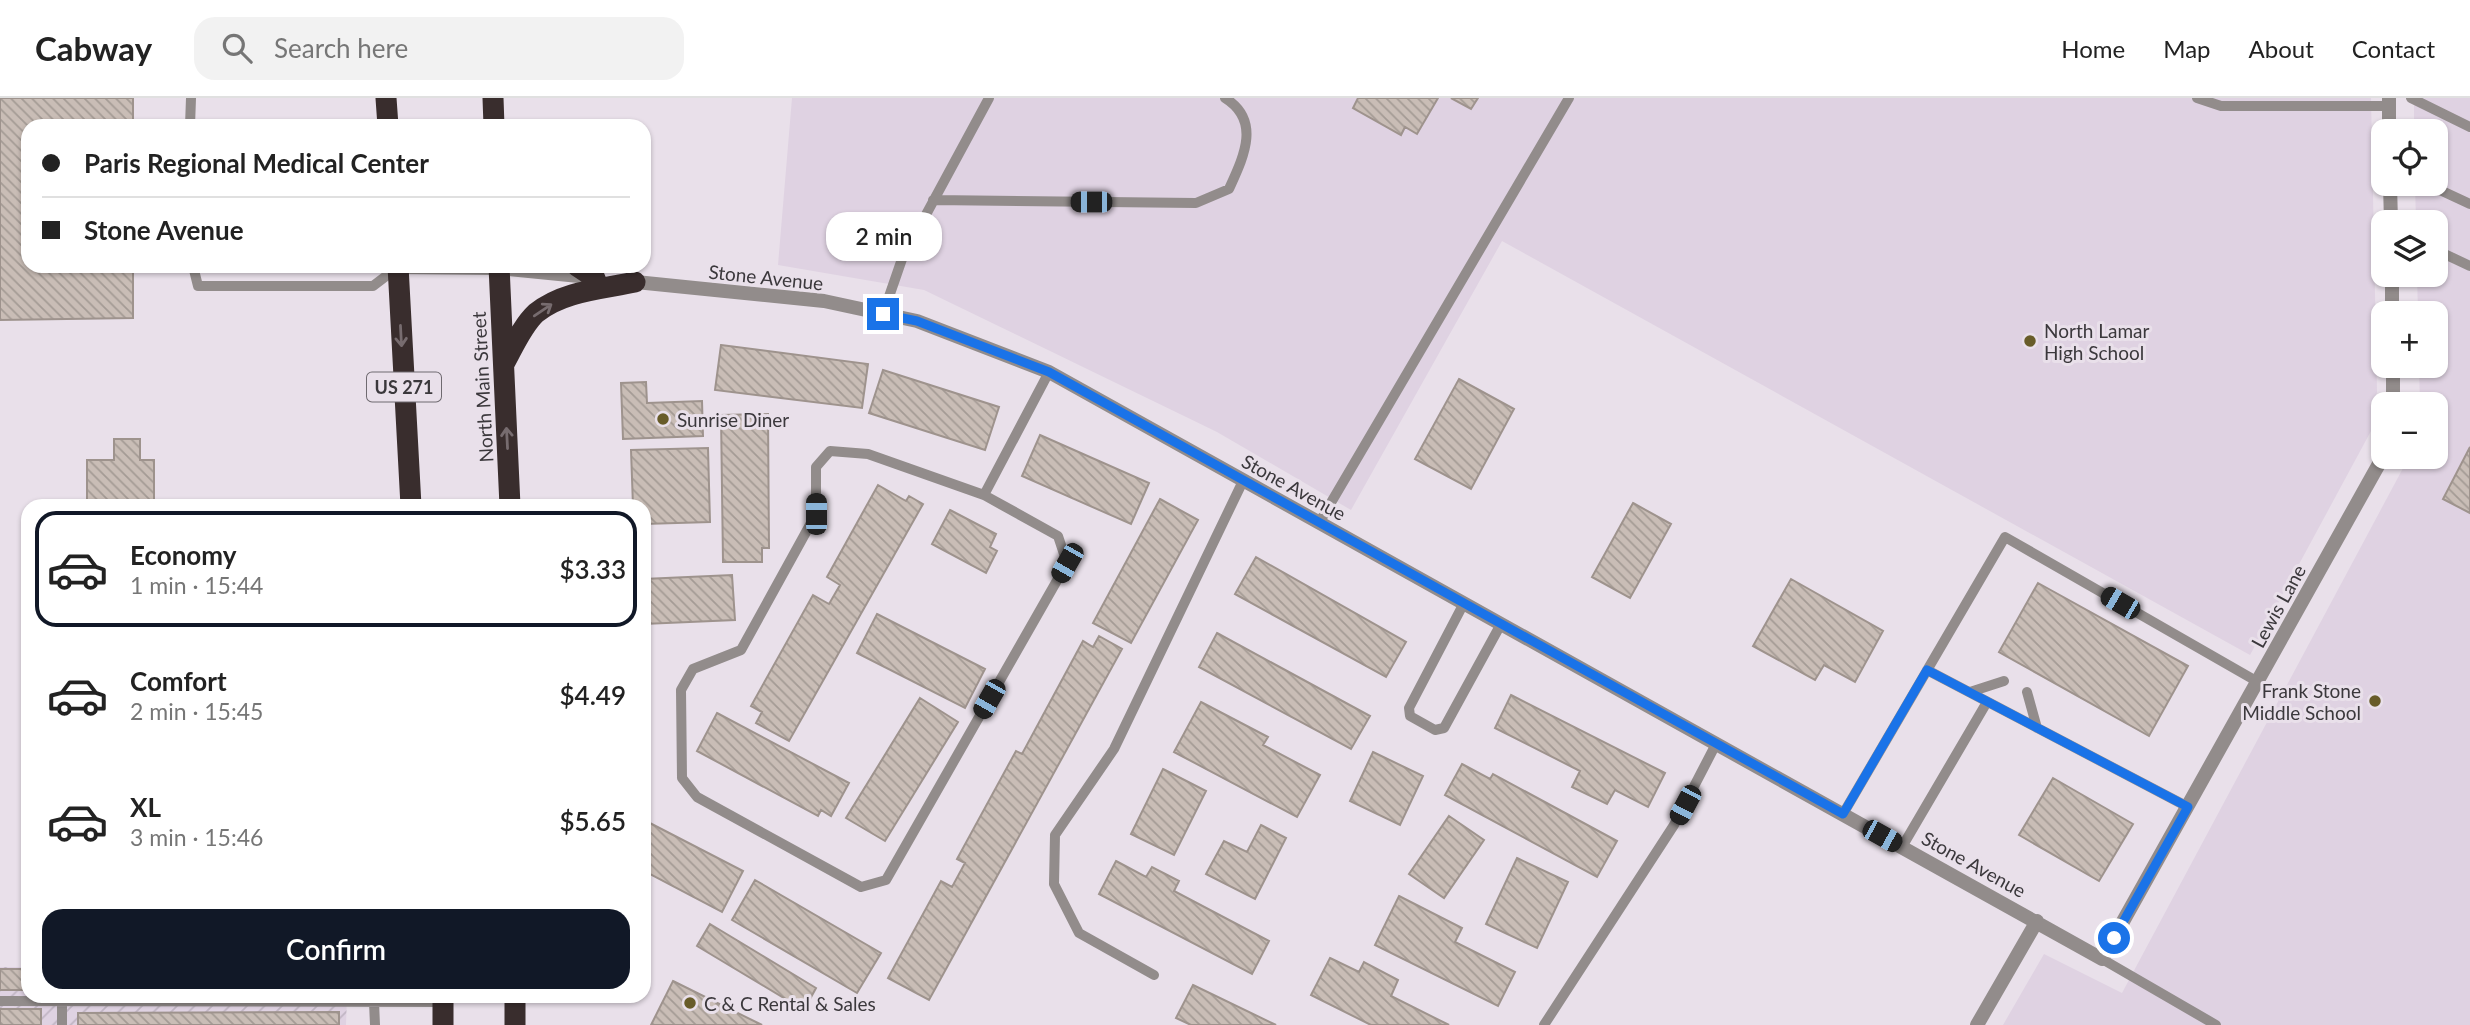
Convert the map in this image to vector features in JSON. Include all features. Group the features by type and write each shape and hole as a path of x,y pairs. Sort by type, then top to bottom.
{"highway":[{"path":"386,98 388,119"},
{"path":"493,98 494,119"},
{"name":"US 271","path":"398,273 411,499"},
{"name":"North Main Street","path":"499,273 510,499"},
{"path":"588,273 596,278"},
{"path":"504,364 535,315 548,306 568,296 635,282"},
{"path":"443,1025 444,1003"},
{"path":"514,1025 515,1003"}],"street":[{"name":"Stone Avenue","path":"552,273 824,301 917,321 1049,372 2102,959"},
{"name":"Lewis Lane","path":"2102,959 2376,469"},
{"path":"1977,1025 2036,921"}],"lane":[{"path":"190,119 191,98"},
{"path":"883,314 902,259 989,98"},
{"path":"933,200 1196,203 1229,189 1247,146 1246,120 1225,98"},
{"path":"1319,523 1569,98"},
{"path":"2197,98 2221,106 2389,102"},
{"path":"2411,98 2470,127"},
{"path":"2448,194 2470,204"},
{"path":"2448,256 2470,266"},
{"path":"194,273 198,286 373,286 390,273"},
{"path":"984,495 1049,372"},
{"path":"830,452 868,454 984,495 1058,536 1067,563 886,880 861,887 697,797 682,778 681,690 693,669 741,650 816,514 816,467 830,452"},
{"path":"1154,975 1079,933 1054,884 1055,835 1114,749 1243,481"},
{"path":"1843,814 2005,537 2258,681"},
{"path":"1464,603 1409,708 1410,716 1435,730 1444,728 1501,624"},
{"path":"1927,670 2188,807"},
{"path":"1970,692 2004,681"},
{"path":"2027,692 2037,728"},
{"path":"1902,847 1987,702"},
{"path":"1544,1025 1674,825 1716,744"},
{"path":"2102,959 2216,1025"},
{"path":"0,1001 21,1001"},
{"path":"62,1003 62,1025"},
{"path":"374,1003 374,1025"}],"shaded area":[{"name":"North Lamar High School","path":"792,98 2371,98 2373,210 2371,210 2371,287 2375,287 2375,301 2371,301 2371,378 2377,378 2377,392 2371,392 2371,431 2250,655 1502,241 1351,510 1217,432 924,290 778,265"},
{"name":"Frank Stone Middle School","path":"2414,98 2470,98 2470,1025 2003,1025 2044,954 2122,993 2403,469 2448,469 2448,392 2420,392 2419,378 2448,378 2448,301 2418,301 2417,287 2448,287 2448,210 2416,210 2415,196 2448,196 2448,119 2414,119"},
{"path":"0,967 21,967 21,1003 347,1003 346,1025 0,1025"}],"building":[{"path":"0,98 133,98 133,119 21,119 21,273 133,273 133,318 0,320"},
{"path":"1358,98 1438,98 1417,134 1405,127 1401,135 1353,108"},
{"path":"1451,98 1478,98 1471,109"},
{"path":"721,345 868,364 862,408 715,390"},
{"path":"883,370 999,407 985,450 869,413"},
{"path":"1459,379 1514,409 1471,489 1415,459"},
{"name":"Sunrise Diner","path":"646,382 647,403 702,401 703,436 623,439 621,383"},
{"path":"768,414 769,548 762,548 762,562 723,562 721,415"},
{"path":"1040,435 1149,483 1131,524 1022,476"},
{"path":"114,439 140,439 140,460 154,460 154,499 87,499 87,460 114,460"},
{"path":"2470,447 2470,513 2443,499"},
{"path":"708,448 710,522 651,524 651,499 633,499 631,450"},
{"path":"878,485 906,501 909,496 923,504 789,741 756,723 762,712 751,706 813,595 829,604 840,585 827,577"},
{"path":"1160,499 1198,520 1131,643 1093,623"},
{"path":"1633,503 1671,524 1630,598 1592,577"},
{"path":"950,510 996,534 990,547 997,551 986,573 932,544"},
{"path":"1256,557 1406,642 1386,677 1235,594"},
{"path":"732,575 735,620 651,624 651,579"},
{"path":"1791,579 1883,631 1855,682 1824,665 1815,680 1753,646"},
{"path":"2038,583 2188,666 2149,736 1999,652"},
{"path":"877,614 985,669 965,708 857,653"},
{"path":"1217,633 1370,716 1351,749 1199,667"},
{"path":"1099,636 1122,649 929,1000 888,978 941,881 952,887 965,863 957,859 1016,751 1022,754 1083,641 1093,647"},
{"path":"1511,695 1665,773 1648,807 1615,790 1607,804 1572,787 1580,771 1495,728"},
{"path":"920,698 958,722 885,841 846,818"},
{"path":"1201,702 1268,737 1263,745 1320,775 1297,817 1174,752"},
{"path":"717,713 849,783 831,816 821,810 818,816 697,751"},
{"path":"1373,752 1423,776 1400,825 1350,801"},
{"path":"1462,764 1490,779 1493,774 1617,841 1597,877 1445,795"},
{"path":"1163,769 1206,791 1174,855 1131,834"},
{"path":"2053,778 2133,824 2099,881 2019,835"},
{"path":"1449,816 1484,840 1444,898 1409,874"},
{"path":"651,824 743,871 722,912 651,875"},
{"path":"1261,825 1286,838 1255,899 1206,874 1224,841 1247,852"},
{"path":"1517,858 1568,882 1537,948 1486,924"},
{"path":"1116,861 1146,877 1152,867 1179,881 1174,891 1269,941 1252,974 1099,894"},
{"path":"755,880 881,953 857,993 732,920"},
{"path":"1399,896 1462,928 1455,942 1515,972 1498,1006 1375,945"},
{"path":"710,924 816,988 804,1010 697,946"},
{"path":"1330,958 1359,972 1364,962 1398,980 1391,996 1449,1025 1371,1025 1311,995"},
{"path":"0,969 21,969 21,990 0,990"},
{"name":"C & C Rental & Sales","path":"673,981 762,1025 651,1025"},
{"path":"1193,985 1276,1025 1191,1025 1176,1018"},
{"path":"0,1009 41,1009 41,1025 0,1025"},
{"path":"339,1012 339,1025 78,1025 78,1013"}],"place":[{"name":"North Lamar High School","path":"2030,341"},
{"name":"Sunrise Diner","path":"663,419"},
{"name":"Frank Stone Middle School","path":"2375,701"},
{"name":"C & C Rental & Sales","path":"690,1003"}],"route":[{"path":"883,314 917,321 1049,372 1843,814 1927,670 2188,807 2114,938"}]}
